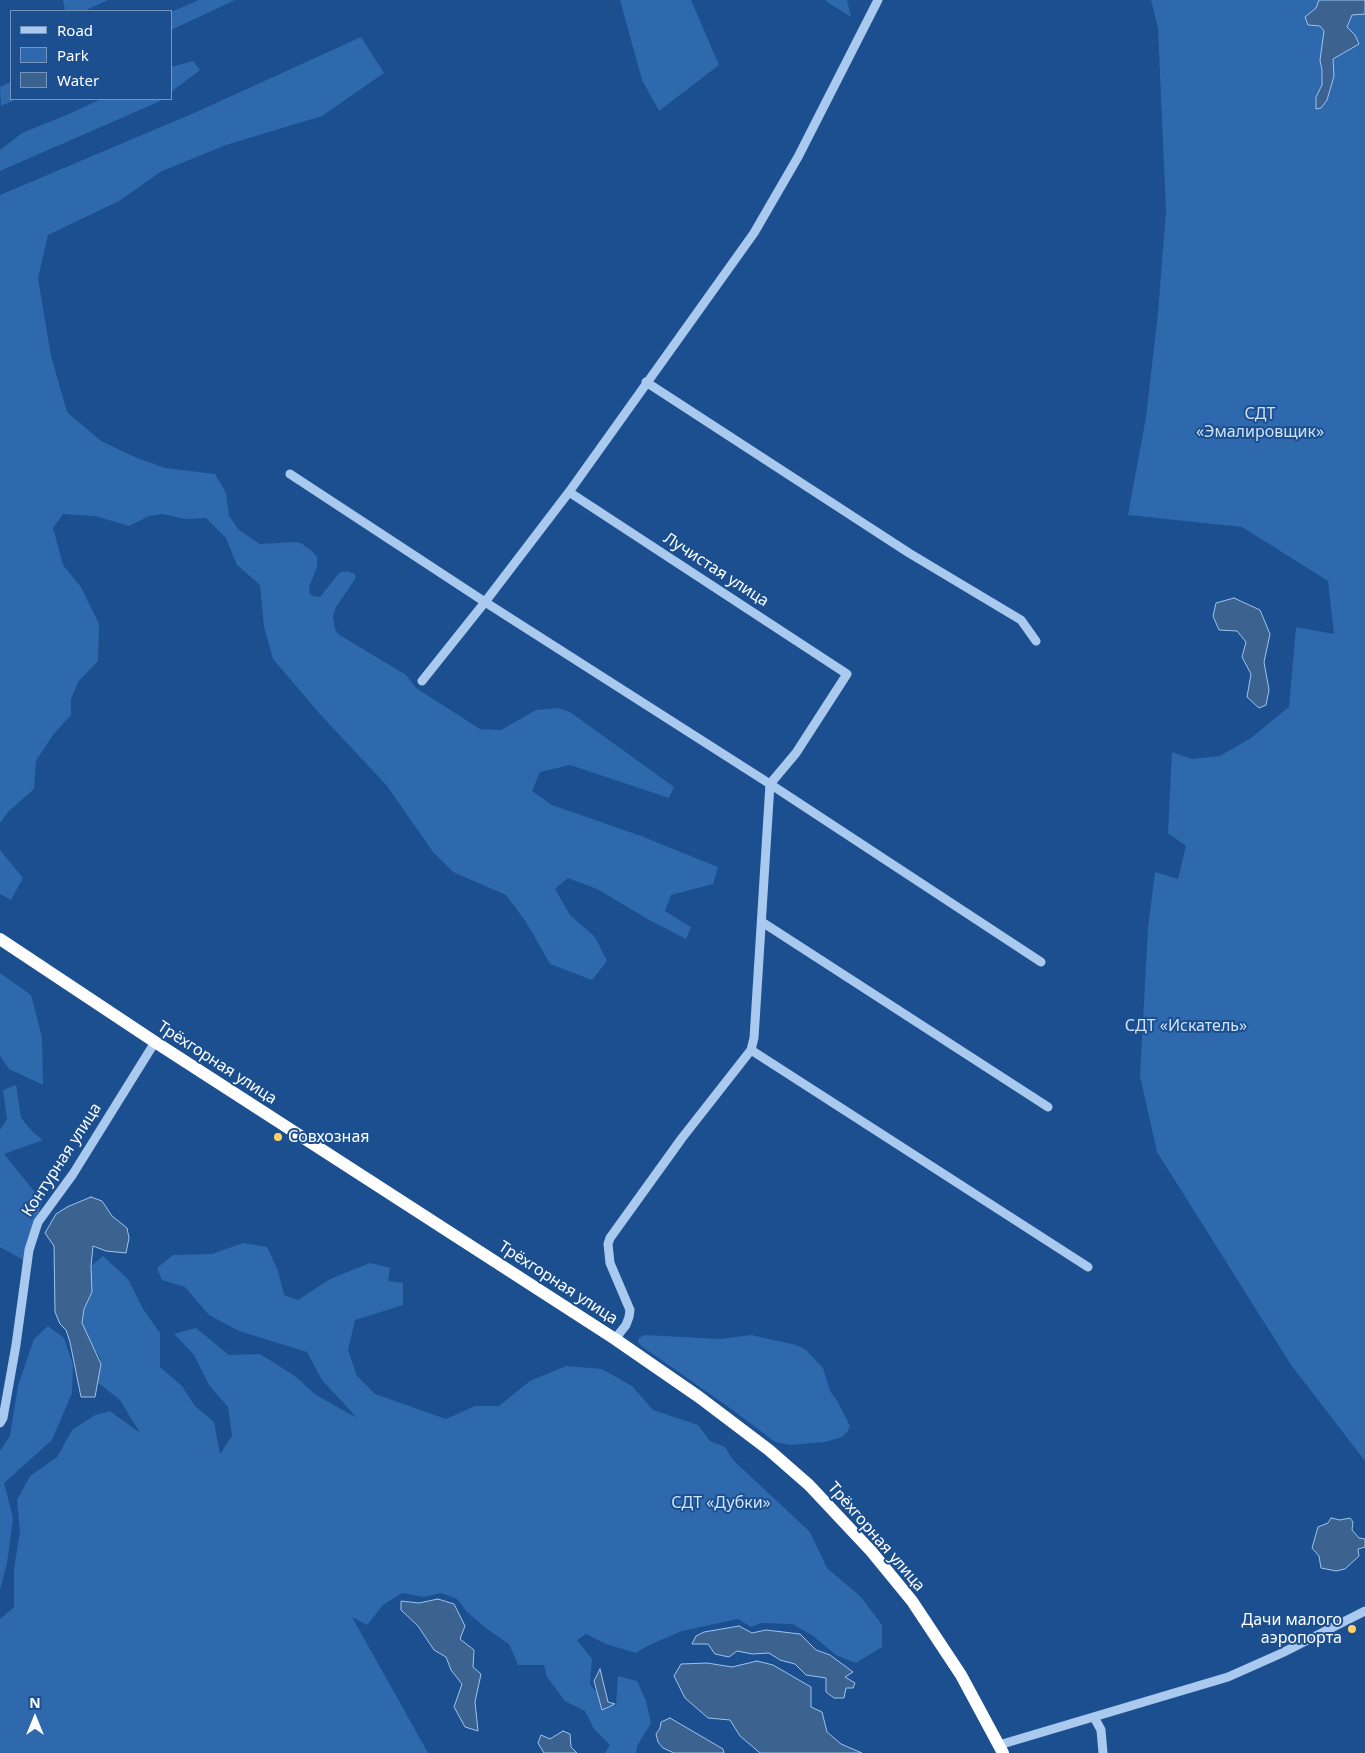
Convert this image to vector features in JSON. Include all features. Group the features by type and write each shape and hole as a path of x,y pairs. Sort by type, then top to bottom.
{"highway":[{"name":"Трёхгорная улица","path":"0,939 155,1042 615,1339 729,1418 770,1450 809,1485 871,1551 912,1601 961,1675 1001,1749"}],"street":[{"path":"422,681 485,602 568,492 754,233 798,157 878,0"},
{"path":"646,382 909,553 1021,620 1036,641"},
{"path":"290,474 485,602 770,784 1040,962"},
{"name":"Лучистая улица","path":"568,492 847,674 796,753 770,784"},
{"path":"615,1339 626,1325 630,1310 608,1258 610,1238 682,1138 751,1050 754,1038 770,784"},
{"path":"762,922 1048,1106"},
{"name":"Контурная улица","path":"1,1419 16,1345 29,1250 38,1222 73,1174 155,1042"},
{"path":"751,1050 1088,1267"},
{"path":"1001,1749 1094,1717 1235,1674 1282,1653 1365,1611"},
{"path":"1094,1717 1101,1730 1103,1753"}],"green space":[{"path":"63,0 108,0 86,10 65,10"},
{"path":"199,0 235,0 172,30 172,12"},
{"path":"620,0 691,0 719,65 659,111 642,80"},
{"path":"826,0 847,0 851,17 827,2"},
{"path":"1151,0 1365,0 1365,1461 1291,1365 1157,1152 1140,1076 1148,928 1155,872 1178,879 1186,846 1168,833 1172,752 1192,759 1220,756 1251,738 1289,707 1296,627 1334,634 1328,581 1242,527 1128,515 1146,417 1158,313 1166,211 1158,28"},
{"path":"361,37 384,73 322,116 226,145 162,171 119,201 48,235 38,278 51,356 67,412 101,441 137,458 165,468 215,474 226,493 229,516 239,530 260,544 295,542 301,543 313,552 317,557 317,567 309,587 310,594 320,597 339,573 347,571 355,574 355,579 336,607 333,616 335,629 338,634 406,675 416,688 480,729 501,730 536,710 558,708 570,712 674,787 669,798 570,765 540,772 532,791 552,805 641,836 718,867 713,884 671,895 665,911 691,927 686,939 597,889 568,878 555,889 570,915 595,937 607,961 592,980 550,964 526,922 506,895 453,872 433,852 387,786 319,713 273,659 264,627 260,585 237,565 226,538 206,518 184,519 163,514 149,516 129,526 95,516 63,514 53,528 63,565 81,587 99,624 98,661 78,682 71,699 71,715 53,735 36,761 34,789 9,811 0,823 0,195 194,113"},
{"path":"193,61 200,70 172,91 172,67"},
{"path":"10,82 10,100 15,100 1,106 0,87"},
{"path":"99,100 161,100 0,171 0,150 22,133"},
{"path":"0,850 23,878 11,900 0,894"},
{"path":"0,973 31,995 42,1037 43,1085 9,1069 0,1056"},
{"path":"16,1085 21,1118 43,1140 4,1154 42,1201 25,1261 0,1247 0,1130 7,1119 3,1090"},
{"name":"СДТ «Дубки»","path":"243,1243 267,1247 278,1271 284,1295 298,1300 330,1279 370,1263 390,1268 388,1281 403,1283 403,1305 355,1320 348,1350 357,1376 375,1394 446,1419 475,1406 499,1406 530,1381 566,1366 602,1369 632,1386 653,1410 698,1425 710,1441 725,1447 733,1460 810,1532 827,1568 861,1597 882,1625 882,1647 856,1663 836,1655 812,1635 792,1624 761,1623 751,1627 738,1619 682,1631 649,1645 636,1653 606,1644 586,1634 577,1640 592,1659 590,1684 606,1705 616,1706 618,1676 637,1681 646,1701 651,1723 637,1746 636,1753 605,1753 610,1745 594,1729 585,1711 565,1701 547,1677 544,1665 518,1665 509,1644 467,1612 457,1599 441,1593 424,1597 402,1593 383,1605 367,1625 352,1617 428,1753 0,1753 0,1619 14,1607 14,1569 20,1532 17,1500 30,1476 57,1457 72,1430 95,1415 110,1411 140,1433 120,1400 96,1381 101,1360 79,1320 92,1292 91,1266 103,1256 128,1279 143,1309 160,1333 160,1367 182,1386 195,1406 214,1422 220,1454 232,1436 228,1407 209,1385 194,1355 174,1334 196,1328 229,1355 260,1354 295,1376 316,1395 357,1418 322,1380 307,1352 239,1331 209,1315 185,1287 162,1280 157,1268 173,1255 212,1254"},
{"path":"48,1326 64,1338 73,1365 72,1393 52,1440 4,1483 13,1518 7,1563 0,1590 0,1451 10,1436 18,1386 34,1339"},
{"path":"645,1335 720,1339 751,1335 796,1345 806,1350 823,1368 830,1391 850,1426 842,1437 825,1442 790,1445 775,1442 640,1345 639,1338"}],"water":[{"path":"1319,0 1365,0 1365,14 1352,15 1347,27 1355,35 1359,44 1333,59 1334,76 1327,100 1321,108 1316,109 1316,97 1322,85 1320,60 1324,31 1320,26 1308,25 1305,17 1316,8"},
{"path":"1234,598 1260,610 1270,634 1264,662 1269,690 1266,705 1259,708 1247,697 1251,674 1242,657 1246,642 1237,631 1219,630 1213,616 1216,603"},
{"path":"91,1197 102,1201 112,1216 127,1228 129,1238 126,1253 106,1251 93,1246 91,1266 92,1292 84,1309 82,1323 101,1364 95,1397 81,1397 70,1342 66,1330 60,1324 55,1312 54,1246 45,1233 56,1214"},
{"path":"1331,1518 1340,1520 1350,1518 1353,1522 1352,1530 1359,1538 1365,1539 1365,1547 1358,1549 1359,1556 1345,1569 1336,1571 1321,1568 1319,1556 1312,1548 1318,1527 1328,1523"},
{"path":"438,1599 454,1604 465,1626 460,1639 474,1650 473,1667 481,1674 475,1702 478,1731 465,1727 454,1707 462,1684 451,1670 446,1657 434,1650 418,1626 401,1610 401,1601 419,1603"},
{"path":"739,1626 752,1633 766,1630 800,1634 816,1650 830,1655 853,1672 845,1677 855,1683 853,1688 846,1688 844,1698 834,1698 826,1692 826,1678 806,1675 795,1664 780,1660 769,1653 752,1654 737,1651 729,1657 715,1654 708,1644 692,1644 696,1636 704,1632"},
{"path":"757,1661 773,1665 811,1687 811,1707 822,1712 827,1732 841,1744 862,1753 760,1753 740,1736 730,1720 708,1718 685,1698 674,1676 681,1664 707,1663 732,1667"},
{"path":"600,1669 608,1702 615,1704 602,1710 594,1681"},
{"path":"670,1718 723,1749 724,1753 674,1753 663,1748 658,1742 656,1734 661,1722"},
{"path":"563,1731 570,1734 571,1747 577,1753 544,1753 538,1743 541,1735 550,1739"}],"place":[{"name":"Совхозная","path":"278,1137"},
{"name":"Дачи малого аэропорта","path":"1352,1629"}],"park label":[{"name":"СДТ «Эмалировщик»","path":"1260,423"},
{"name":"СДТ «Искатель»","path":"1186,1026"}]}
